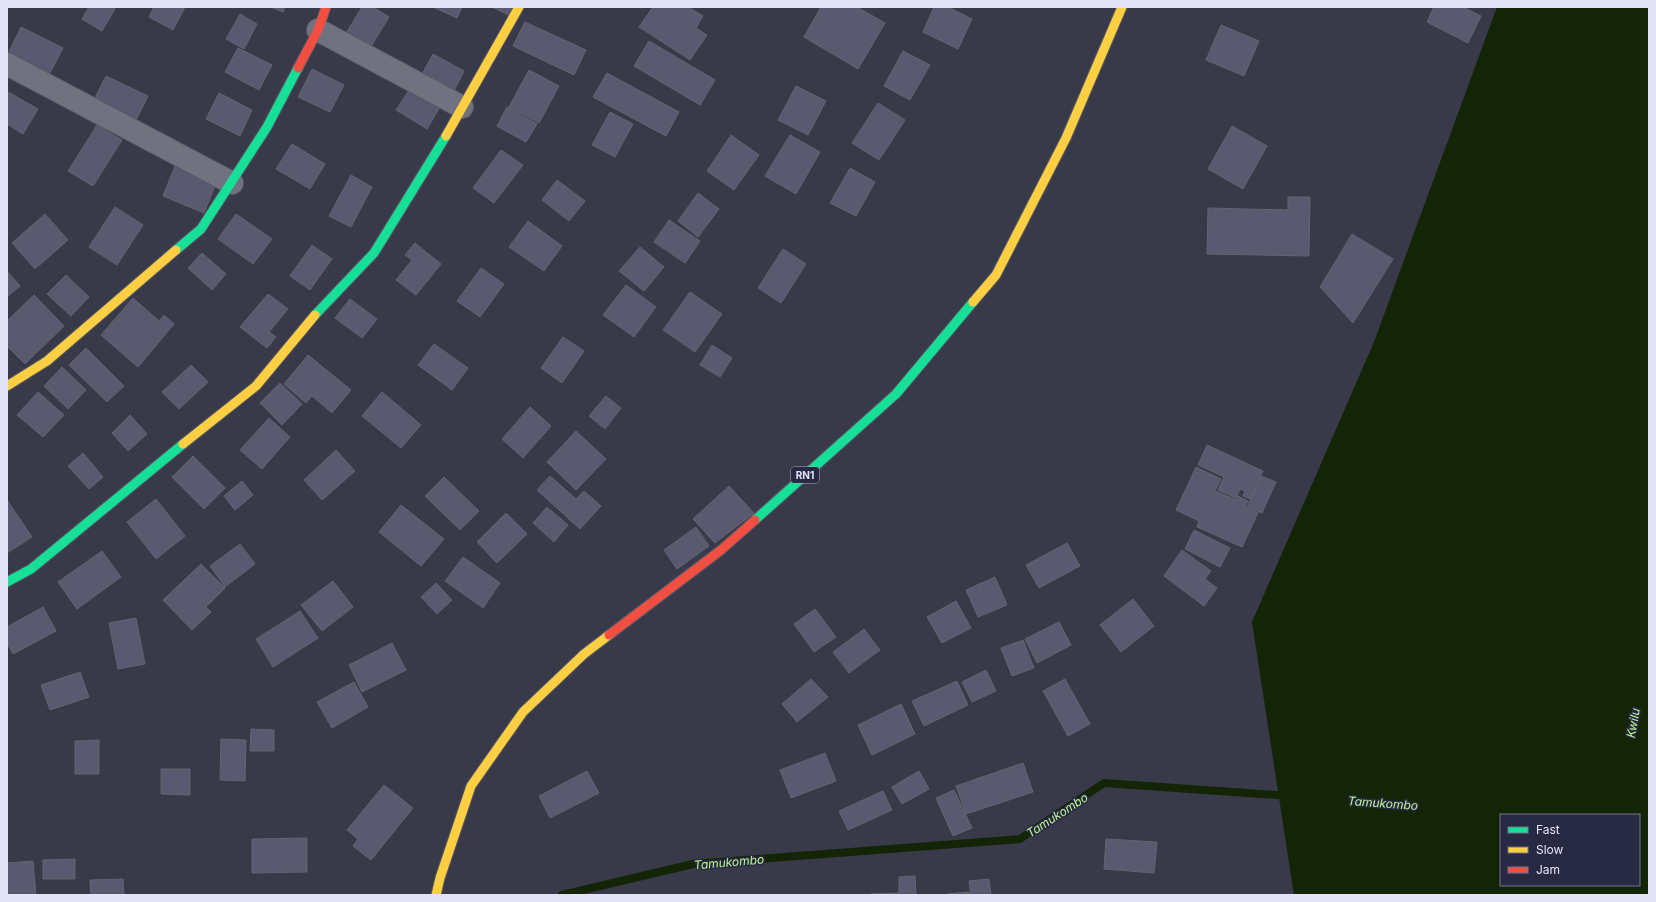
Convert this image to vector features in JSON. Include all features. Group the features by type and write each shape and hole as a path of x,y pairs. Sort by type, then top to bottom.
{"main road":[{"path":"7,386 47,361 201,229 267,127 318,30 326,7"},
{"path":"7,582 31,569 135,482 256,386 322,307 374,253 440,147 519,7"},
{"name":"RN1","path":"436,895 440,878 471,786 523,712 584,654 721,550 896,394 996,274 1066,138 1122,7"}],"street":[{"path":"318,30 462,107"},
{"path":"7,64 232,183"}],"water":[{"name":"Kwilu","path":"1497,7 1649,7 1649,895 1294,895 1252,622 1374,342"}],"building":[{"path":"89,7 116,7 102,31 82,19"},
{"path":"154,7 185,7 173,30 149,17"},
{"path":"271,7 285,7 283,12"},
{"path":"362,7 373,7 389,17 369,50 345,35"},
{"path":"433,7 462,7 457,18"},
{"path":"492,7 513,7 509,15"},
{"path":"653,7 688,7 703,16 696,28 707,35 690,60 639,27"},
{"path":"821,7 857,7 885,23 858,69 804,37"},
{"path":"934,7 948,7 972,19 958,49 923,32"},
{"path":"1434,7 1463,7 1481,16 1468,43 1427,22"},
{"path":"240,14 257,24 244,49 226,39"},
{"path":"525,22 586,50 574,75 513,46"},
{"path":"1221,25 1259,41 1244,76 1206,60"},
{"path":"21,27 63,48 48,77 7,56"},
{"path":"649,41 715,80 700,105 634,66"},
{"path":"238,48 272,65 259,90 225,72"},
{"path":"903,51 930,65 910,100 884,86"},
{"path":"433,54 464,71 452,95 420,78"},
{"path":"312,69 344,85 330,112 298,97"},
{"path":"529,70 559,86 539,123 509,107"},
{"path":"607,73 679,112 666,136 593,97"},
{"path":"106,76 148,96 134,124 92,104"},
{"path":"413,84 443,102 427,129 396,110"},
{"path":"796,86 826,101 808,135 778,120"},
{"path":"8,92 38,109 23,134 7,124"},
{"path":"219,93 252,110 240,136 206,119"},
{"path":"878,103 905,120 879,160 852,143"},
{"path":"507,107 537,124 526,142 497,126"},
{"path":"610,112 633,124 615,157 592,145"},
{"path":"97,125 122,140 93,186 68,171"},
{"path":"1232,126 1267,146 1243,189 1208,169"},
{"path":"731,135 759,155 734,190 707,171"},
{"path":"790,135 820,152 796,194 765,176"},
{"path":"292,144 325,164 310,189 276,169"},
{"path":"501,150 523,165 494,203 473,188"},
{"path":"175,166 216,183 204,213 163,196"},
{"path":"850,168 875,182 856,216 830,203"},
{"path":"351,175 372,187 351,227 329,216"},
{"path":"557,180 585,201 569,221 542,200"},
{"path":"698,193 719,209 698,237 678,221"},
{"path":"1288,197 1310,197 1309,256 1207,254 1208,208 1288,210"},
{"path":"115,207 143,225 117,265 89,247"},
{"path":"45,214 68,240 35,269 12,243"},
{"path":"236,214 272,239 253,264 218,239"},
{"path":"669,220 700,241 685,263 654,242"},
{"path":"528,221 562,246 544,271 509,247"},
{"path":"1352,234 1393,259 1353,323 1320,287"},
{"path":"415,243 441,264 416,295 396,280 412,260 405,255"},
{"path":"312,245 332,259 310,290 290,276"},
{"path":"640,247 664,267 644,291 619,271"},
{"path":"783,249 806,264 781,303 758,288"},
{"path":"202,253 226,274 212,290 188,268"},
{"path":"481,268 504,284 480,317 457,301"},
{"path":"7,271 20,286 7,297"},
{"path":"66,275 89,297 71,316 47,294"},
{"path":"626,285 656,307 634,337 603,315"},
{"path":"690,292 722,314 695,352 663,330"},
{"path":"268,294 288,309 269,332 276,337 267,348 240,327"},
{"path":"34,295 64,326 25,364 7,346 7,321"},
{"path":"133,298 159,321 164,315 174,324 138,367 101,335"},
{"path":"350,299 377,319 362,338 335,318"},
{"path":"563,337 584,351 562,383 541,368"},
{"path":"434,344 468,368 452,390 418,365"},
{"path":"712,345 732,358 720,377 700,365"},
{"path":"86,348 124,386 107,402 69,365"},
{"path":"308,355 351,390 332,413 312,396 306,403 284,384"},
{"path":"191,365 208,382 179,409 162,392"},
{"path":"62,367 86,390 68,409 44,386"},
{"path":"280,383 302,404 282,425 260,403"},
{"path":"38,392 64,415 43,437 17,415"},
{"path":"382,392 421,425 401,448 362,416"},
{"path":"606,396 621,408 605,429 589,416"},
{"path":"530,407 551,426 523,458 502,439"},
{"path":"130,415 147,434 128,451 112,433"},
{"path":"269,418 290,437 262,469 240,450"},
{"path":"576,431 606,459 576,490 547,462"},
{"path":"1207,445 1263,471 1250,499 1243,496 1245,491 1240,489 1236,498 1218,490 1224,477 1198,465"},
{"path":"336,450 355,471 322,500 304,480"},
{"path":"83,453 103,477 89,489 68,466"},
{"path":"193,456 225,488 204,509 172,477"},
{"path":"1196,467 1221,479 1215,491 1237,500 1238,496 1248,501 1245,507 1258,513 1242,547 1197,527 1199,521 1176,510"},
{"path":"550,476 576,499 584,491 601,506 580,529 537,490"},
{"path":"1261,476 1276,482 1262,513 1247,507"},
{"path":"444,477 479,511 460,530 425,496"},
{"path":"242,481 253,495 235,510 224,496"},
{"path":"729,486 754,513 715,543 693,519"},
{"path":"156,499 185,536 156,559 127,522"},
{"path":"7,500 32,537 7,553"},
{"path":"401,505 444,539 421,566 379,532"},
{"path":"547,507 568,525 554,542 533,523"},
{"path":"506,513 527,534 497,563 477,542"},
{"path":"696,527 709,546 677,569 664,550"},
{"path":"1194,530 1230,548 1220,567 1185,549"},
{"path":"1067,543 1080,566 1039,588 1026,565"},
{"path":"240,544 255,564 225,587 210,566"},
{"path":"1182,550 1211,571 1205,579 1217,588 1204,606 1164,576"},
{"path":"102,551 121,577 77,609 58,582"},
{"path":"463,557 500,583 483,608 445,581"},
{"path":"201,564 225,588 206,607 211,612 192,630 163,600"},
{"path":"995,577 1007,605 978,617 966,590"},
{"path":"333,581 353,607 322,631 301,605"},
{"path":"436,583 452,600 437,614 421,597"},
{"path":"1133,599 1154,626 1121,652 1100,625"},
{"path":"956,601 971,628 942,643 927,617"},
{"path":"43,607 56,631 13,654 7,643 7,627"},
{"path":"815,609 836,637 814,652 794,624"},
{"path":"300,611 318,638 273,667 256,639"},
{"path":"136,618 145,664 118,669 109,623"},
{"path":"1059,622 1071,645 1037,663 1025,639"},
{"path":"864,629 880,650 849,673 833,652"},
{"path":"1023,640 1034,668 1012,676 1001,648"},
{"path":"392,643 406,670 362,692 349,665"},
{"path":"986,670 996,691 972,702 962,682"},
{"path":"80,672 89,697 50,710 41,685"},
{"path":"811,679 828,697 797,722 782,704"},
{"path":"1065,679 1090,724 1068,736 1043,691"},
{"path":"957,681 968,705 924,726 912,701"},
{"path":"354,682 368,707 332,728 317,702"},
{"path":"901,704 915,734 872,755 858,725"},
{"path":"251,729 274,730 274,751 250,751"},
{"path":"221,739 246,740 245,781 220,780"},
{"path":"99,740 99,774 75,774 75,741"},
{"path":"825,753 836,781 791,798 780,770"},
{"path":"1023,763 1033,792 966,814 956,786"},
{"path":"161,769 190,769 190,795 161,794"},
{"path":"587,771 599,793 550,818 539,796"},
{"path":"919,771 929,789 902,804 892,787"},
{"path":"384,785 413,808 371,860 353,846 358,839 347,830"},
{"path":"954,790 972,828 953,836 936,798"},
{"path":"883,791 892,810 848,830 839,811"},
{"path":"307,838 307,872 252,873 252,839"},
{"path":"1106,839 1157,842 1154,873 1104,869"},
{"path":"75,859 75,879 43,879 43,860"},
{"path":"33,861 36,895 7,895 7,863"},
{"path":"915,876 916,895 899,895 899,877"},
{"path":"123,879 124,895 91,895 90,880"},
{"path":"989,879 991,895 971,895 969,881"},
{"path":"969,892 969,895 947,894"},
{"path":"898,893 898,895 871,894"}],"waterway":[{"name":"Tamukombo","path":"562,895 693,864 1020,839 1104,783 1290,796"}],"traffic: fast":[{"path":"176,250 201,229 267,127 298,68"},
{"path":"315,315 374,253 446,136"},
{"path":"755,520 896,394 973,302"},
{"path":"7,582 31,569 183,444"}],"traffic: slow":[{"path":"446,136 519,7"},
{"path":"973,302 996,275 1066,138 1122,7"},
{"path":"7,386 47,361 176,250"},
{"path":"183,444 256,386 315,315"},
{"path":"436,895 440,878 471,786 523,712 584,654 609,635"}],"traffic: jam":[{"path":"298,68 318,30 326,7"},
{"path":"609,635 721,550 755,520"}]}
